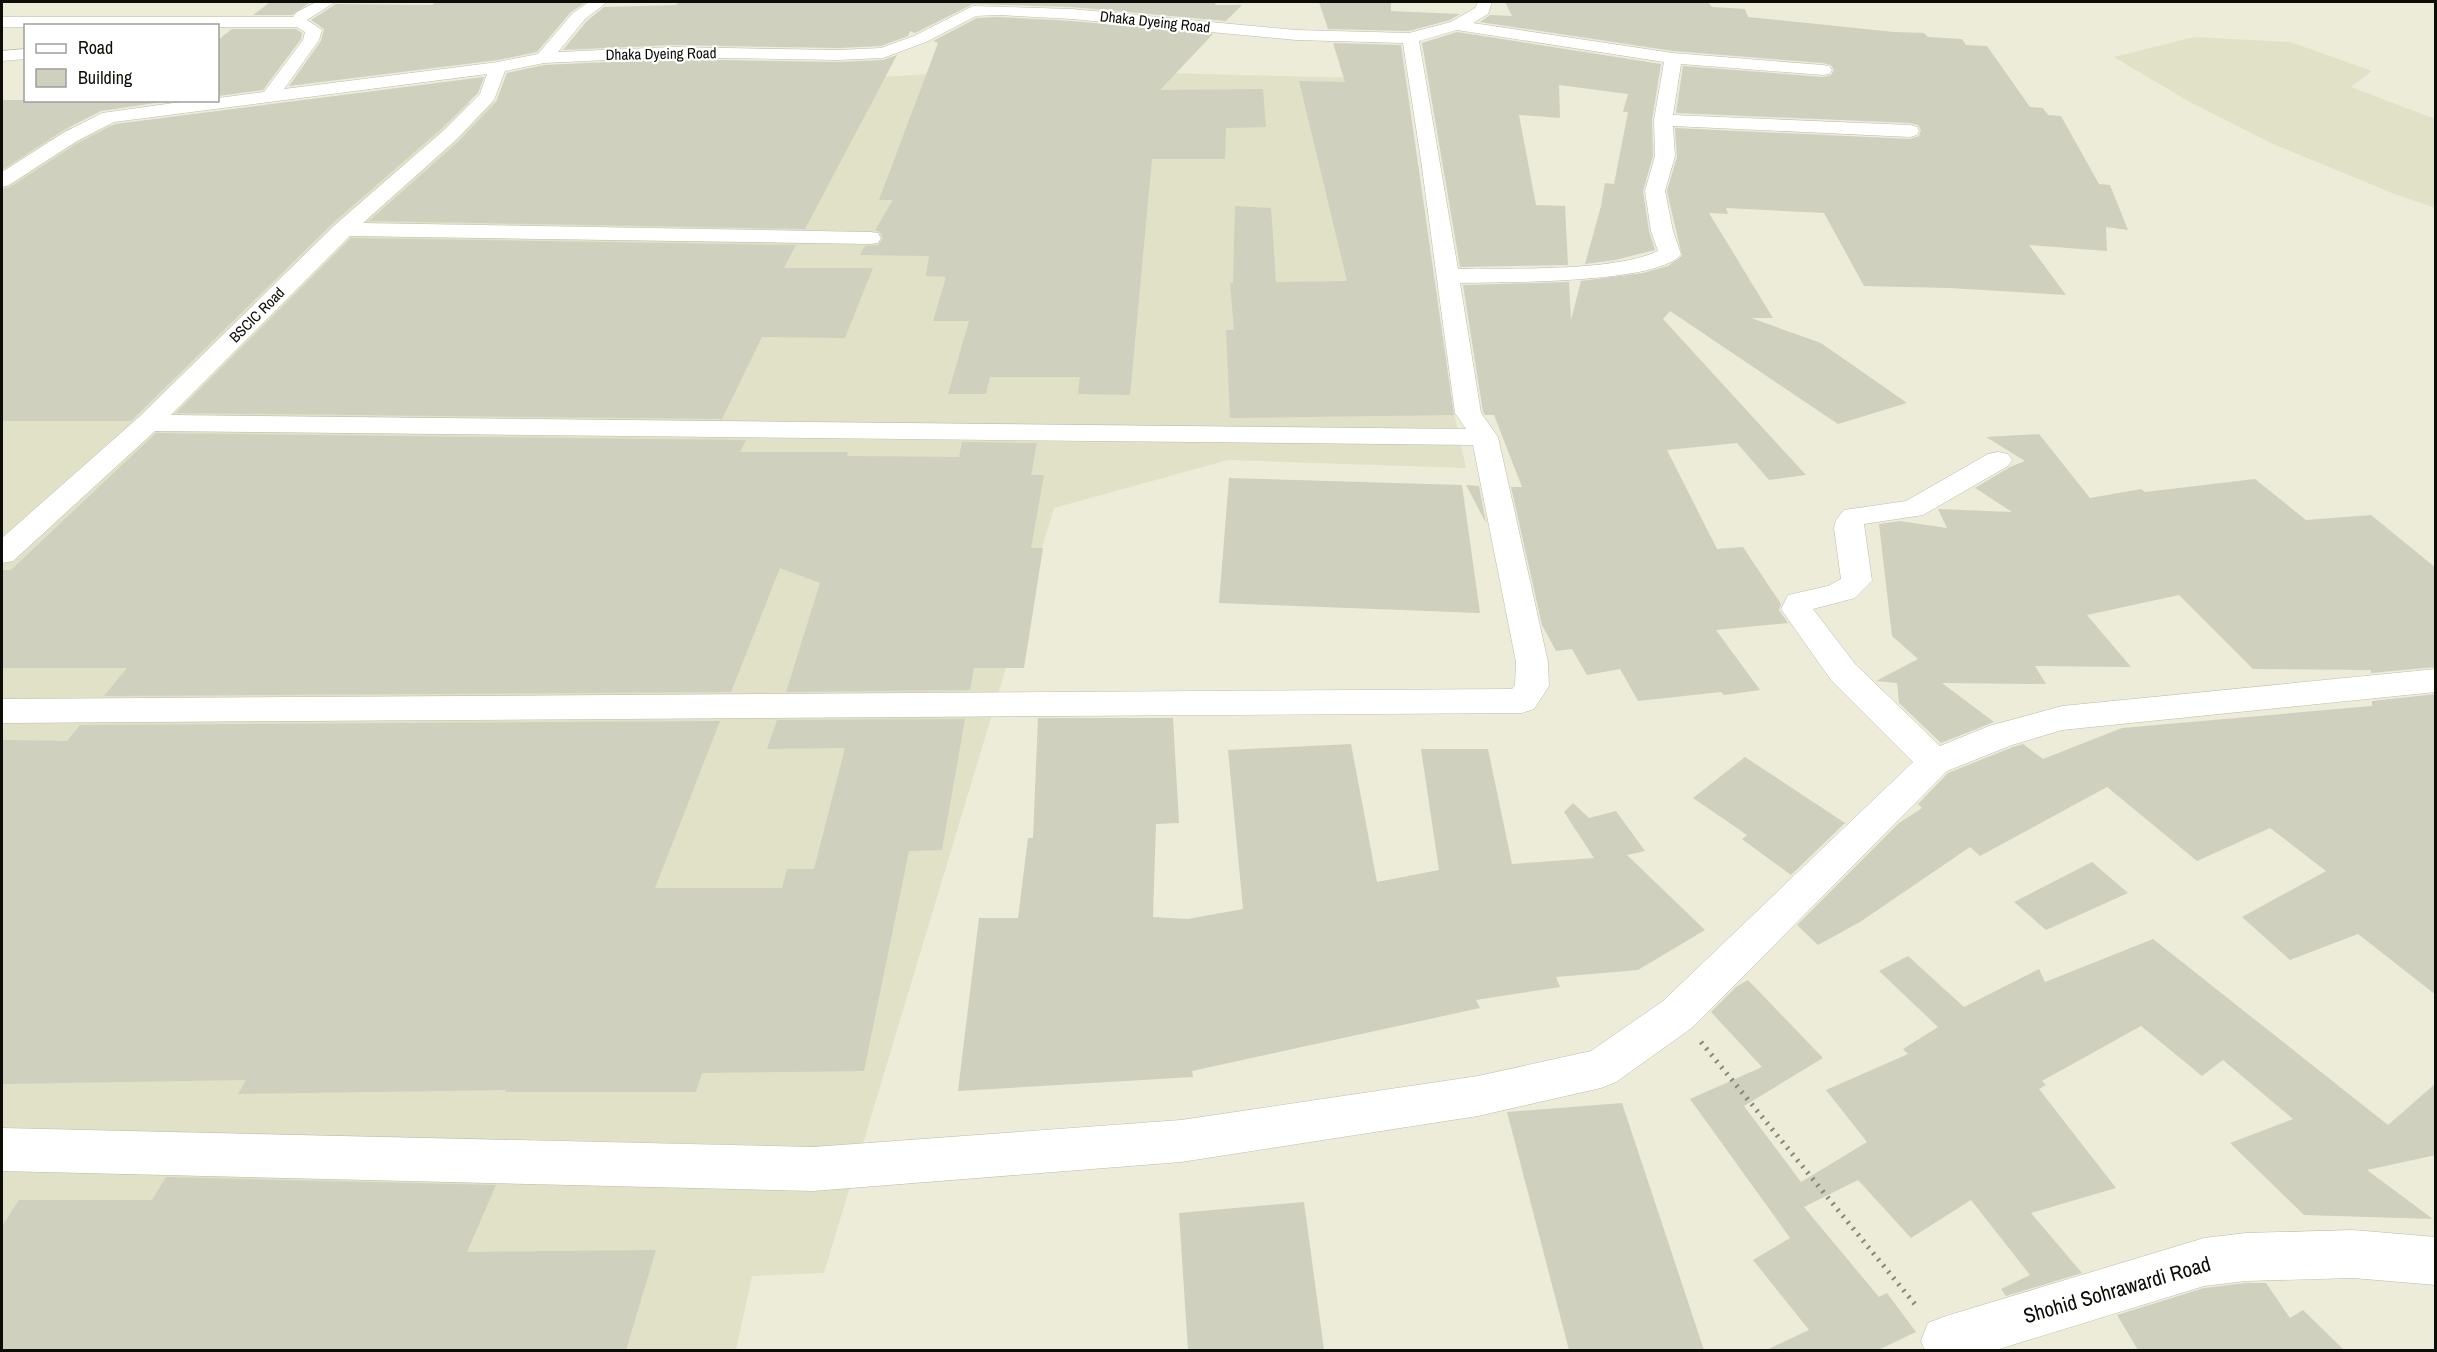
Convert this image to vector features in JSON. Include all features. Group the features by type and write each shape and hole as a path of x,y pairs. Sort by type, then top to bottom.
{"street":[{"path":"297,22 303,15 327,2"},
{"path":"544,58 579,16 599,2"},
{"name":"Dhaka Dyeing Road","path":"2,181 70,137 108,117 498,67 544,58 672,52 838,55 883,53 920,39 973,11 1076,8 1296,35 1410,38 1457,25 1482,11 1485,2"},
{"path":"2,22 297,22 305,24 314,30 311,40 269,97"},
{"path":"1457,25 1673,58 1823,70"},
{"path":"2,711 1522,701 1532,686 1532,662 1485,437 1468,413 1410,38"},
{"path":"288,40 311,40"},
{"path":"2,56 24,54"},
{"path":"1448,276 1607,270 1666,257 1670,254 1662,231 1656,191 1665,156 1663,120 1673,58"},
{"name":"BSCIC Road","path":"2,554 148,423 344,229 450,135 488,96 498,67"},
{"path":"1663,120 1824,118 1910,131"},
{"path":"344,229 870,238"},
{"path":"148,423 1485,437"},
{"path":"1935,762 1843,672 1797,609 1799,602 1836,596 1849,591 1857,581 1849,528 1850,520 1854,516 1913,509 1998,460"},
{"path":"2,1150 813,1169 1181,1141 1478,1096 1601,1068 1678,1014 1935,762 2001,735 2062,718 2436,680"},
{"name":"Shohid Sohrawardi Road","path":"1949,1346 2204,1262 2246,1257 2353,1254 2436,1261"}],"path":[{"path":"1678,1014 1949,1346"}],"shaded area":[{"path":"2194,37 2290,42 2372,71 2351,87 2435,119 2435,208 2392,193 2271,143 2188,101 2114,57"},
{"path":"1009,69 1401,79 1413,227 1466,468 1228,460 1054,508 824,1273 752,1276 736,1350 2,1350 2,130 49,129"}],"building":[{"path":"436,2 586,2 571,12 537,52 498,60 289,86 321,41 324,29 311,20 336,4 432,5"},
{"path":"679,2 1216,2 1215,5 1242,5 1226,21 1072,7 973,4 915,33 910,31 908,36 881,46 838,48 672,45 563,50 587,21 604,7 676,5"},
{"path":"1319,2 1391,2 1391,11 1460,14 1450,20 1409,31 1328,29"},
{"path":"1505,2 1708,2 1712,7 1745,9 1748,17 1924,33 1928,37 1962,39 1966,45 1987,46 2030,107 2043,108 2048,115 2061,116 2099,184 2110,185 2128,230 2106,227 2107,251 2029,245 2066,295 1864,286 1824,213 1726,208 1728,214 1709,213 1773,318 1751,318 1821,343 1907,403 1838,424 1670,311 1663,319 1806,475 1769,480 1737,443 1667,450 1717,549 1743,547 1781,604 1779,610 1788,623 1716,630 1760,690 1638,701 1620,669 1587,675 1572,649 1556,651 1542,625 1511,487 1522,487 1494,415 1485,415 1483,412 1463,285 1569,282 1571,320 1581,281 1643,273 1668,266 1682,256 1667,191 1677,157 1675,128 1910,139 1919,136 1921,130 1918,125 1910,123 1676,113 1683,66 1823,77 1831,75 1834,70 1831,65 1823,63 1673,51 1480,22 1490,15 1512,16"},
{"path":"269,3 309,3 292,15 253,15"},
{"path":"977,18 1072,21 1213,34 1160,90 1263,89 1266,127 1226,128 1225,159 1152,159 1130,395 1078,394 1080,377 990,377 986,394 948,394 969,321 933,321 946,277 926,276 929,256 860,255 865,246 878,245 883,239 880,232 875,230 893,200 879,200 938,43 933,41"},
{"path":"232,29 296,29 302,33 301,39 263,90 219,96 219,39"},
{"path":"1457,32 1661,64 1652,120 1653,156 1643,191 1649,231 1655,250 1615,260 1585,264 1605,183 1614,184 1628,112 1623,112 1628,94 1559,85 1560,118 1519,115 1536,205 1565,206 1568,265 1460,267 1422,43"},
{"path":"1333,43 1401,45 1454,415 1230,418 1226,330 1234,330 1230,283 1233,283 1235,206 1271,208 1276,282 1347,281 1299,81 1345,82"},
{"path":"897,55 805,229 369,221 459,141 496,102 507,73 544,65 672,59 838,62 883,60"},
{"path":"484,77 478,93 441,129 334,222 131,421 2,421 2,189 10,187 78,143 115,124"},
{"path":"2,100 162,102 101,111 62,131 2,170"},
{"path":"351,238 796,245 784,268 873,268 845,338 762,337 722,419 176,413"},
{"path":"156,433 746,440 740,452 848,452 847,456 959,457 962,442 1037,443 1031,475 1044,475 1031,548 1043,548 1024,668 974,668 970,690 786,692 820,583 780,568 731,692 104,696 127,668 2,668 2,570 11,570"},
{"path":"2039,434 2090,498 2141,489 2145,492 2255,479 2306,520 2371,515 2436,568 2436,667 2371,673 2371,670 2253,669 2179,595 2087,615 2131,667 2035,666 2046,684 1942,683 1994,722 1941,743 1899,703 1897,683 1876,681 1918,659 1892,636 1879,524 1900,521 1947,528 1938,509 2012,512 1975,488 2010,467 2025,461 1986,437"},
{"path":"1229,478 1462,485 1480,613 1219,603"},
{"path":"1466,485 1479,486 1486,523"},
{"path":"2436,694 2436,995 2358,934 2290,960 2242,917 2326,871 2270,828 2197,861 2107,787 1980,856 1970,847 1860,922 1818,945 1797,925 1899,823 1922,808 1918,804 1948,773 2013,747 2023,744 2043,759 2122,728 2372,706 2372,701"},
{"path":"1038,718 1173,718 1179,823 1156,824 1153,917 1188,919 1243,909 1228,750 1351,744 1377,882 1439,870 1421,749 1488,749 1512,864 1594,858 1564,812 1573,803 1589,818 1616,811 1645,851 1627,855 1705,930 1638,970 1556,977 1560,987 1476,1000 1480,1008 1192,1071 1193,1077 958,1091 979,918 1018,918 1028,838 1033,838"},
{"path":"965,719 942,850 909,851 864,1071 702,1073 696,1092 505,1092 506,1090 238,1094 246,1080 2,1084 2,740 67,741 80,725 720,721 655,888 782,888 787,869 814,869 845,748 767,749 777,720"},
{"path":"1745,757 1845,823 1791,875 1742,839 1747,835 1693,798"},
{"path":"2092,862 2128,893 2046,930 2014,902"},
{"path":"2153,939 2388,1125 2436,1083 2436,1155 2367,1170 2433,1219 2304,1215 2230,1143 2293,1119 2223,1060 2202,1076 2141,1026 2042,1081 2046,1085 2039,1089 2116,1188 2031,1213 2082,1273 2006,1296 2001,1289 2030,1275 1971,1200 1911,1238 1858,1180 1804,1207 1879,1297 1887,1293 1916,1332 1878,1350 1766,1350 1809,1330 1753,1260 1790,1238 1690,1099 1762,1067 1711,1012 1736,987 1748,980 1823,1058 1744,1106 1801,1182 1867,1142 1826,1090 1908,1054 1903,1049 1938,1027 1879,971 1908,956 1964,1007 2039,969 2045,982"},
{"path":"1622,1103 1704,1350 1569,1350 1507,1112"},
{"path":"166,1177 496,1185 467,1252 656,1250 626,1350 2,1350 2,1226 19,1200 152,1200"},
{"path":"1304,1202 1324,1350 1188,1350 1179,1213"},
{"path":"2266,1283 2290,1318 2303,1310 2344,1350 2138,1350 2117,1315 2204,1288"}]}
